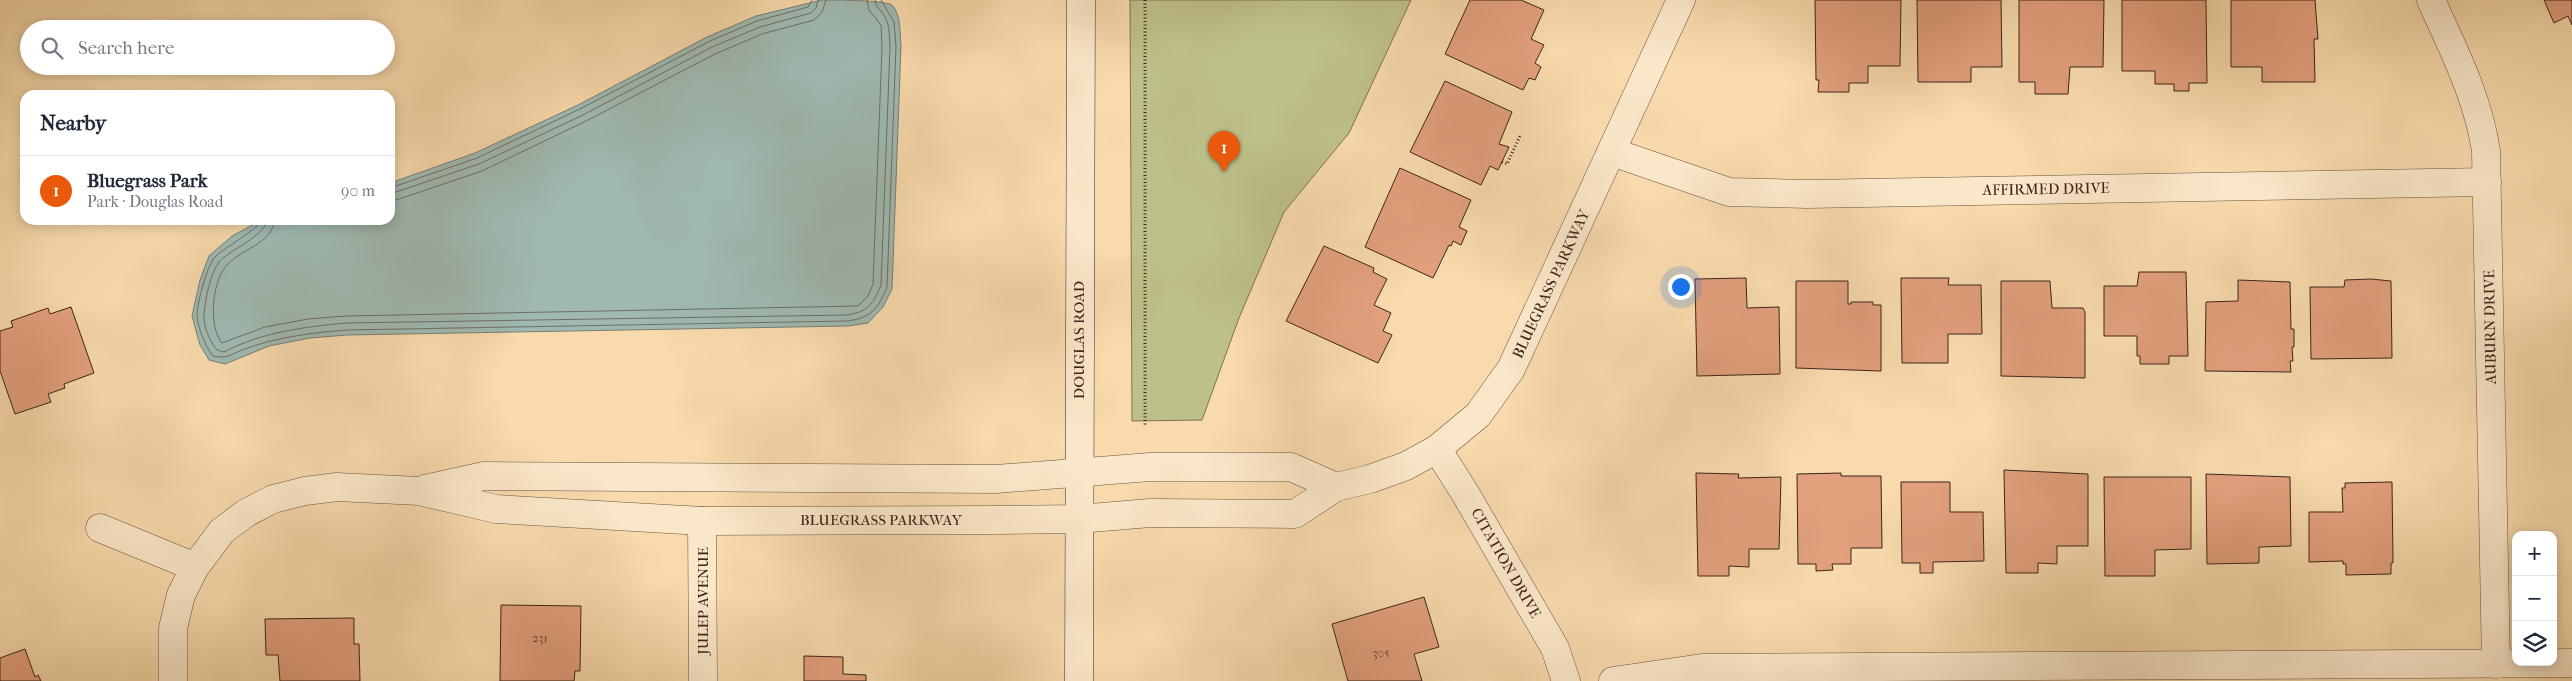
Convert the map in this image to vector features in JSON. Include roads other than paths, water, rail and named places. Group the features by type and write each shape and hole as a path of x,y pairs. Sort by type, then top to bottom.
{"street":[{"name":"DOUGLAS ROAD","path":"1079,681 1081,0"},
{"name":"BLUEGRASS PARKWAY","path":"173,681 173,628 181,595 195,567 222,532 246,513 273,499 305,491 337,487 419,491 496,509 702,520 1079,519 1150,513 1295,514 1336,487 1370,479 1406,466 1436,449 1478,415 1511,369 1682,0"},
{"name":"AUBURN DRIVE","path":"2431,0 2472,92 2482,123 2487,182 2496,664"},
{"name":"AFFIRMED DRIVE","path":"1612,152 1729,192 1817,194 2487,182"},
{"name":"CITATION DRIVE","path":"1436,449 1465,493 1555,648 1566,681"},
{"name":"BLUEGRASS PARKWAY","path":"419,491 484,476 996,479 1150,467 1291,468 1336,487"},
{"name":"JULEP AVENUE","path":"702,520 703,681"},
{"path":"100,528 195,567"},
{"path":"1613,681 1702,668 2572,663"}],"water":[{"path":"822,0 887,3 892,5 897,14 900,24 901,46 892,289 883,307 868,323 848,326 347,335 310,338 269,346 225,364 209,360 200,345 192,316 200,280 209,256 232,236 253,225 395,225 395,181 475,153 578,105 707,37 756,16"}],"place":[{"name":"Bluegrass Park","path":"1224,172"}]}
